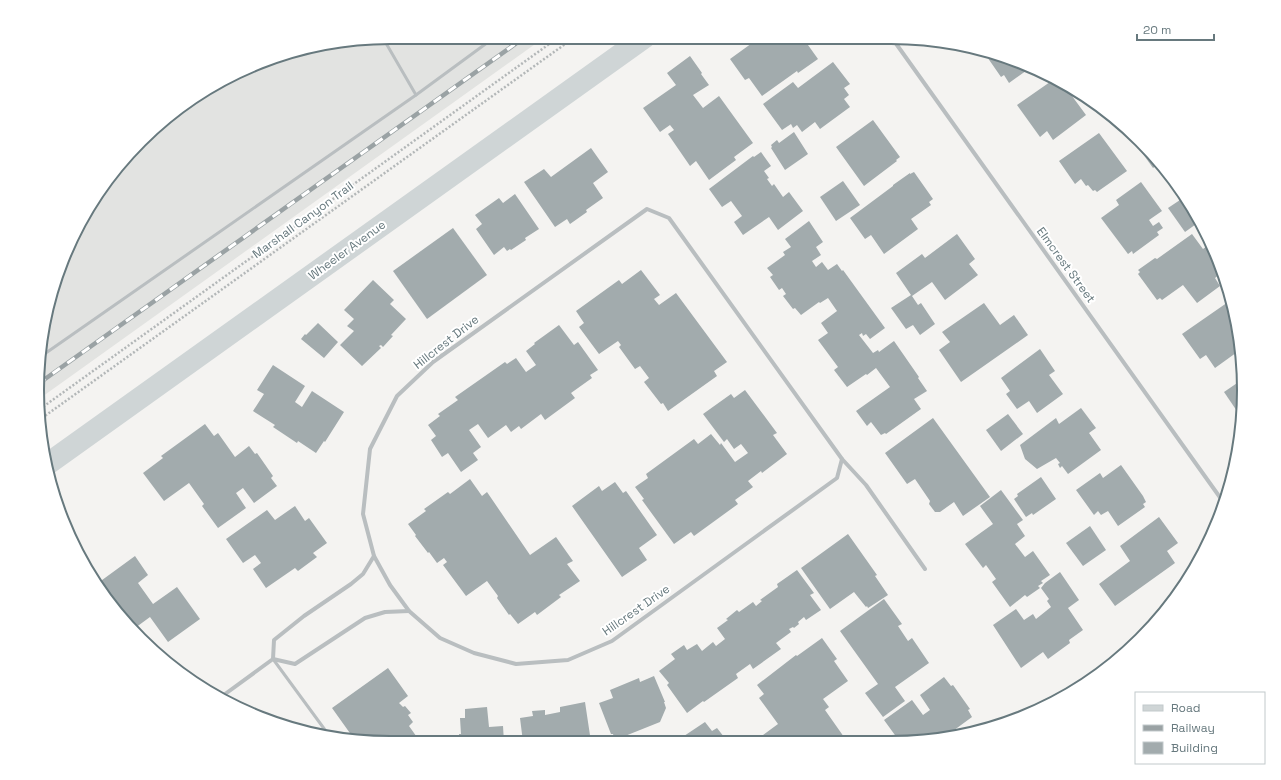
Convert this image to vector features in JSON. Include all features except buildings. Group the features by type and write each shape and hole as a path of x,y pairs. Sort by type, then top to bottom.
{"main road":[{"name":"Wheeler Avenue","path":"52,461 635,44"}],"street":[{"name":"Elmcrest Street","path":"896,44 1220,497"},
{"name":"Hillcrest Drive","path":"842,459 837,478 612,641 568,660 516,664 474,653 440,638 409,611 390,585 374,556 363,514 370,449 397,396 433,362 647,209 669,218 842,459 866,485 925,569"},
{"path":"274,660 274,640 304,616 363,574 374,556"},
{"path":"225,694 274,660 294,664 365,618 385,612 409,611"}],"lane":[{"path":"387,44 416,95"},
{"path":"46,353 416,95 485,44"},
{"path":"274,660 325,729"}],"path":[{"name":"Marshall Canyon Trail","path":"45,406 549,44"},
{"name":"Marshall Canyon Trail","path":"45,416 565,44"}],"shaded area":[{"path":"390,44 535,44 44,395 47,345 51,322 62,279 80,237 90,217 115,179 145,145 179,115 217,90 258,70 279,62 322,51 345,47"}],"railway":[{"path":"44,379 515,44"}]}
